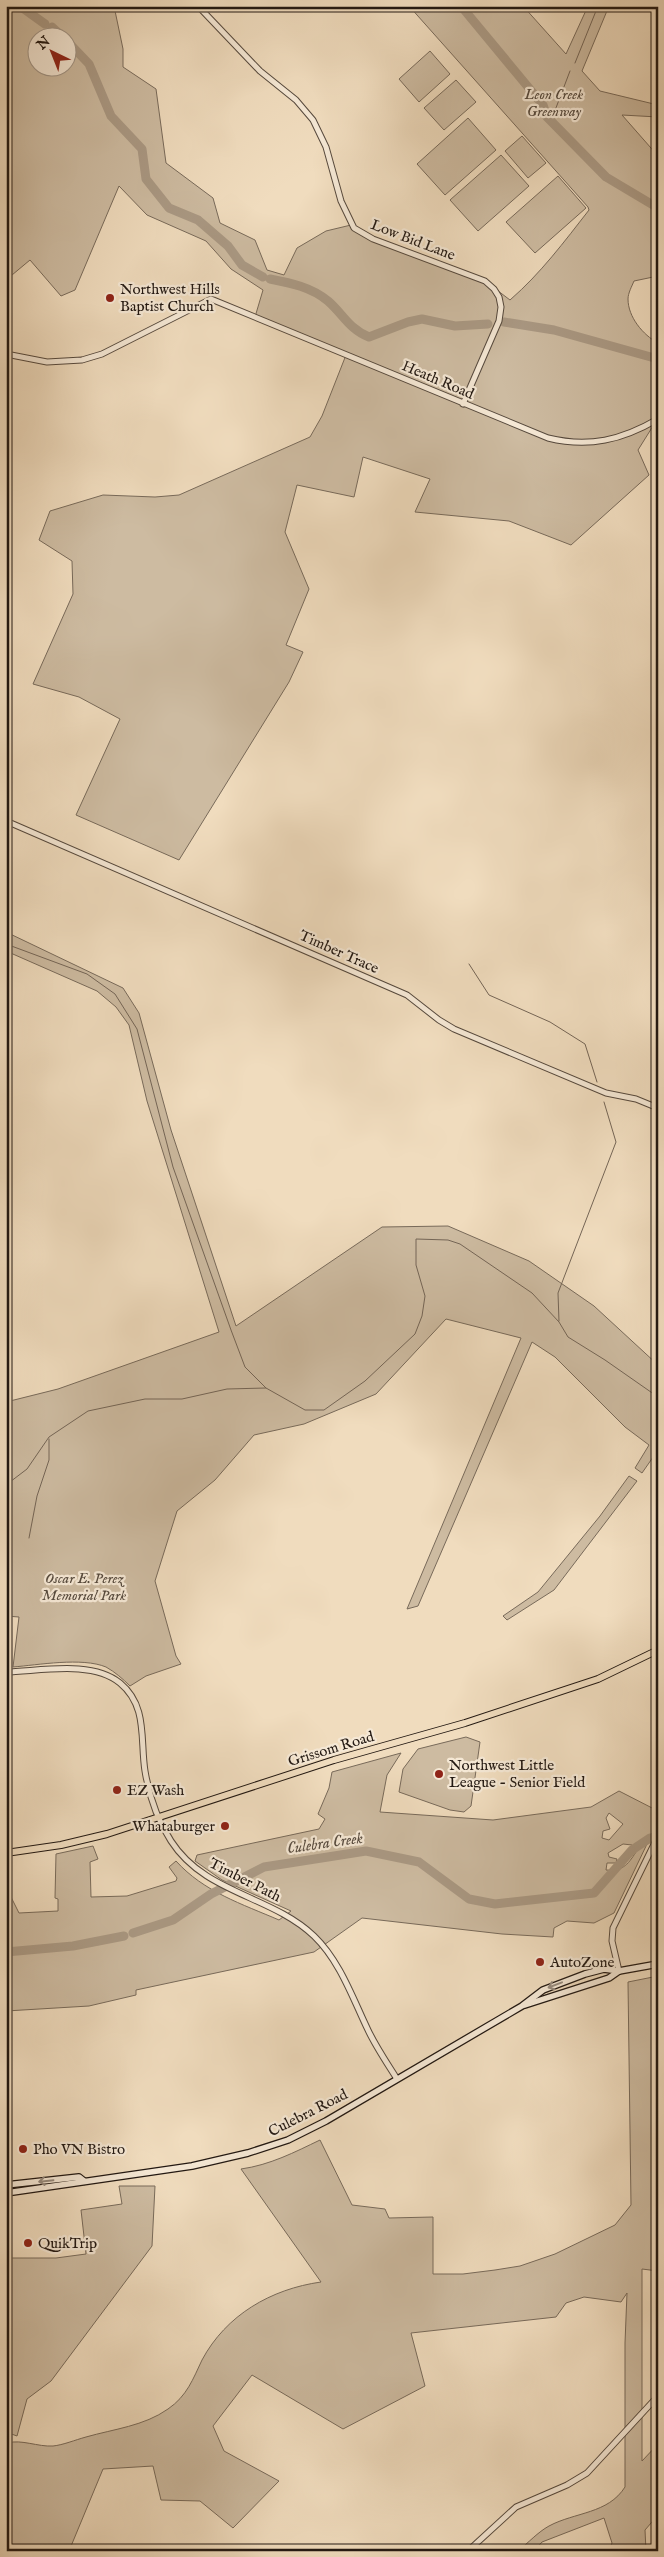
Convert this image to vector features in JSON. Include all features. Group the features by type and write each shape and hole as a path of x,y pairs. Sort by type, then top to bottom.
{"main road":[{"name":"Grissom Road","path":"6,1853 61,1845 158,1818 334,1760 465,1723 598,1679 658,1650"},
{"name":"Culebra Road","path":"6,2185 79,2177 84,2180 192,2166 268,2147 307,2131 522,2006 543,1990 604,1968 619,1971 658,1964"},
{"name":"Culebra Road","path":"522,2006 609,1978 619,1971"},
{"name":"Culebra Road","path":"6,2193 81,2184 84,2180"}],"street":[{"name":"Low Bid Lane","path":"198,6 260,71 296,100 313,120 326,147 341,201 354,228 373,239 478,278 497,294 501,307 499,321 463,404"},
{"name":"Heath Road","path":"6,354 40,362 82,360 102,354 211,299 535,434 573,443 611,440 636,432 658,419"},
{"name":"Timber Trace","path":"6,821 407,995 454,1029 606,1093 636,1099 658,1108"},
{"name":"Timber Path","path":"6,1672 90,1670 108,1676 124,1687 133,1698 141,1721 144,1770 158,1818 166,1833 184,1858 203,1875 220,1885 285,1915 314,1936 327,1951 337,1967 370,2033 397,2079"},
{"path":"619,1971 612,1941 613,1928 658,1836"},
{"path":"468,2551 516,2507 567,2485 587,2472 658,2396"},
{"path":"335,2551 361,2551"}],"green space":[{"name":"Leon Creek Greenway","path":"6,6 114,6 123,49 123,67 156,89 166,163 213,198 220,223 255,240 267,270 284,275 297,248 326,231 351,225 359,232 485,281 510,300 542,268 589,210 588,207 409,6 523,6 566,54 588,6 609,6 582,71 600,91 658,105 658,117 622,115 658,156 658,276 634,281 628,299 637,325 652,340 658,343 658,418 638,450 649,475 571,545 509,521 415,512 430,479 363,457 354,497 297,485 285,532 309,589 286,645 303,652 289,682 179,860 76,815 120,719 79,697 33,684 73,594 72,561 39,540 50,511 103,495 155,497 179,495 310,437 322,416 346,355 255,317 263,290 231,269 206,241 147,215 119,186 75,290 61,296 30,260 6,280"},
{"path":"430,51 450,74 419,102 399,79"},
{"path":"456,80 476,102 444,130 424,108"},
{"path":"468,118 496,150 445,195 417,164"},
{"path":"522,136 546,163 528,178 505,151"},
{"path":"501,155 529,186 478,231 450,200"},
{"path":"558,176 586,208 535,253 506,222"},
{"name":"Oscar E. Perez Memorial Park","path":"6,932 123,988 139,1013 171,1130 236,1326 382,1227 448,1226 529,1261 594,1306 658,1365 658,1450 642,1473 635,1468 649,1445 625,1427 555,1357 532,1342 418,1606 407,1609 521,1338 446,1319 376,1394 304,1424 254,1435 215,1480 177,1511 155,1581 176,1656 181,1664 146,1676 130,1686 106,1667 85,1662 60,1662 13,1667 19,1617 6,1616 6,1538 9,1518 6,1517 6,1402 58,1389 219,1332 147,1101 129,1025 116,1007 97,991 6,951"},
{"path":"629,1476 637,1481 554,1590 507,1620 503,1616 538,1592 600,1516"},
{"name":"Northwest Little League - Senior Field","path":"466,1737 480,1742 471,1806 464,1812 450,1810 399,1792 403,1769 418,1749"},
{"path":"401,1753 387,1775 380,1812 493,1820 591,1807 619,1791 658,1811 658,1821 614,1913 594,1923 567,1921 554,1928 553,1937 502,1934 362,1918 314,1952 136,1990 136,1995 89,2006 6,2011 6,1875 8,1891 19,1913 58,1911 58,1899 55,1898 56,1854 93,1846 98,1859 90,1862 91,1897 127,1896 176,1881 177,1878 169,1867 176,1861 187,1872 211,1889 279,1920 291,1911 222,1880 195,1861 197,1855 319,1829 325,1819 318,1814 329,1788 332,1772","holes":["609,1813 623,1824 609,1840 602,1838 603,1831 610,1829 606,1818","623,1844 632,1845 636,1852 624,1867 616,1870 606,1870 607,1863 616,1863 617,1859 609,1857 608,1853"]},
{"path":"658,1976 658,2271 642,2269 642,2461 658,2444 658,2515 645,2530 646,2551 609,2551 612,2543 604,2518 542,2542 534,2551 518,2551 549,2526 610,2503 625,2487 627,2293 621,2302 584,2297 566,2303 556,2317 411,2333 425,2386 343,2429 252,2375 213,2426 224,2451 279,2481 233,2528 200,2501 161,2500 153,2466 103,2469 69,2551 6,2551 8,2443 18,2442 47,2446 65,2444 159,2415 175,2404 185,2393 212,2344 237,2317 268,2298 285,2291 321,2282 241,2169 272,2161 320,2140 352,2205 385,2209 389,2218 433,2217 433,2274 463,2274 520,2266 555,2254 615,2225 631,2205 628,1982"},
{"path":"119,2186 155,2186 152,2246 51,2381 27,2399 17,2436 6,2432 6,2258 56,2258 86,2254 81,2210 122,2204"}],"waterway":[{"path":"20,6 45,24"},
{"path":"461,6 543,105 547,117 606,177 658,208"},
{"path":"575,63 598,6"},
{"path":"78,52 89,64 111,116 142,149 146,179 169,208 198,220 228,246 242,265 263,277"},
{"path":"551,121 570,71"},
{"path":"270,279 293,284 315,292 328,301 356,330 369,337 408,322 422,319 455,326 488,324"},
{"path":"504,322 554,330 658,359"},
{"path":"6,944 87,974 115,994 137,1029 173,1167 231,1330 245,1367 266,1388"},
{"path":"469,964 489,995 550,1022 585,1044 597,1082"},
{"path":"559,1321 558,1293 616,1142 604,1102"},
{"path":"6,1485 27,1469 49,1437 88,1411 145,1399 182,1399 227,1389 266,1388 305,1410 324,1410 365,1381 415,1334 422,1316 425,1296 416,1265 416,1239 448,1240 460,1244 532,1293 559,1322 568,1337 658,1397"},
{"path":"29,1538 37,1496 49,1460 49,1439"},
{"name":"Culebra Creek","path":"133,1933 173,1920 211,1894 264,1867 366,1851 419,1862 469,1899 495,1904 594,1893 632,1850 650,1838"},
{"name":"Culebra Creek","path":"6,1952 73,1946 124,1936"}],"place":[{"name":"Northwest Hills Baptist Church","path":"110,298"},
{"name":"Northwest Little League - Senior Field","path":"439,1774"},
{"name":"EZ Wash","path":"117,1790"},
{"name":"Whataburger","path":"225,1826"},
{"name":"AutoZone","path":"540,1962"},
{"name":"Pho VN Bistro","path":"23,2149"},
{"name":"QuikTrip","path":"28,2243"}]}
